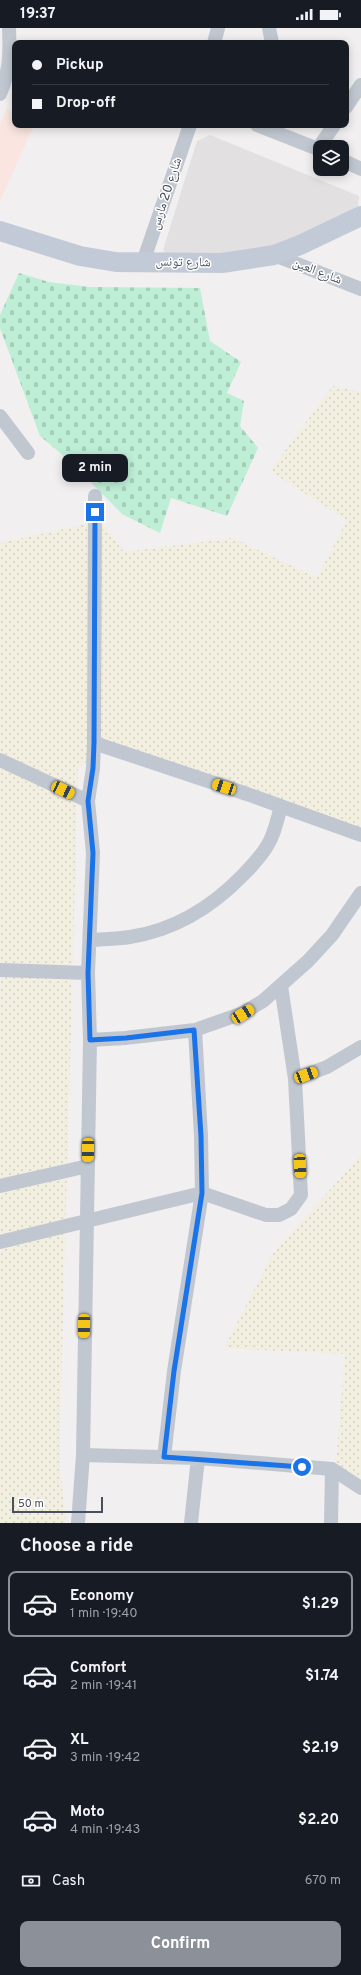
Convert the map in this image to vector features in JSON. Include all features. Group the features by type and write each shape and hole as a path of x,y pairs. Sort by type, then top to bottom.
{"street":[{"path":"0,94 6,81 10,65 9,28"},
{"path":"215,40 218,28"},
{"path":"349,103 361,85"},
{"name":"شارع 20 مارس","path":"143,262 189,128"},
{"path":"273,128 289,131 313,145"},
{"path":"325,140 332,128"},
{"path":"349,163 361,169"},
{"name":"شارع تونس","path":"0,231 80,256 116,262 222,263 274,255 300,245 361,216"},
{"name":"شارع العين","path":"274,255 361,289"},
{"path":"0,416 28,453"},
{"path":"78,1523 83,1455 88,1166 90,1040 88,973 91,940 93,853 88,801 93,768 94,743 95,496"},
{"path":"94,743 361,836"},
{"path":"0,760 88,801"},
{"path":"91,940 130,937 158,930 184,921 207,906 235,884 253,865 272,837 281,807"},
{"path":"90,1040 126,1038 194,1030 243,1014 263,1001 281,986 332,935 361,893"},
{"path":"0,970 88,973"},
{"path":"0,1242 202,1193 266,1215 279,1215 291,1209 301,1195 295,1078 281,986"},
{"path":"164,1457 174,1371 202,1193 201,1136 194,1030"},
{"path":"295,1078 327,1067 361,1047"},
{"path":"0,1186 88,1166"},
{"path":"83,1455 198,1458 332,1470 361,1488"},
{"path":"191,1523 198,1458"},
{"path":"331,1523 332,1470"}],"shaded area":[{"path":"7,109 12,112 12,128 33,128 0,201 0,124"},
{"path":"210,135 359,196 358,207 284,244 240,255 170,259 163,250 197,141"}],"sand":[{"path":"333,386 361,392 361,836 112,745 78,768 59,1461 66,1523 0,1523 0,998 2,963 0,961 0,543 100,521 124,552 233,538 317,578 347,520 270,471"},
{"path":"361,1155 361,1493 335,1478 345,1354 224,1348 273,1254"}],"green space":[{"path":"19,273 49,282 90,287 200,288 210,341 241,362 227,393 244,401 240,426 258,448 227,516 171,498 160,533 122,514 72,463 40,436 0,328 0,315"}],"route":[{"path":"95,512 94,743 93,768 88,801 93,853 91,940 88,973 90,1040 126,1038 194,1030 201,1136 202,1193 174,1371 164,1457 198,1458 302,1467"}]}
